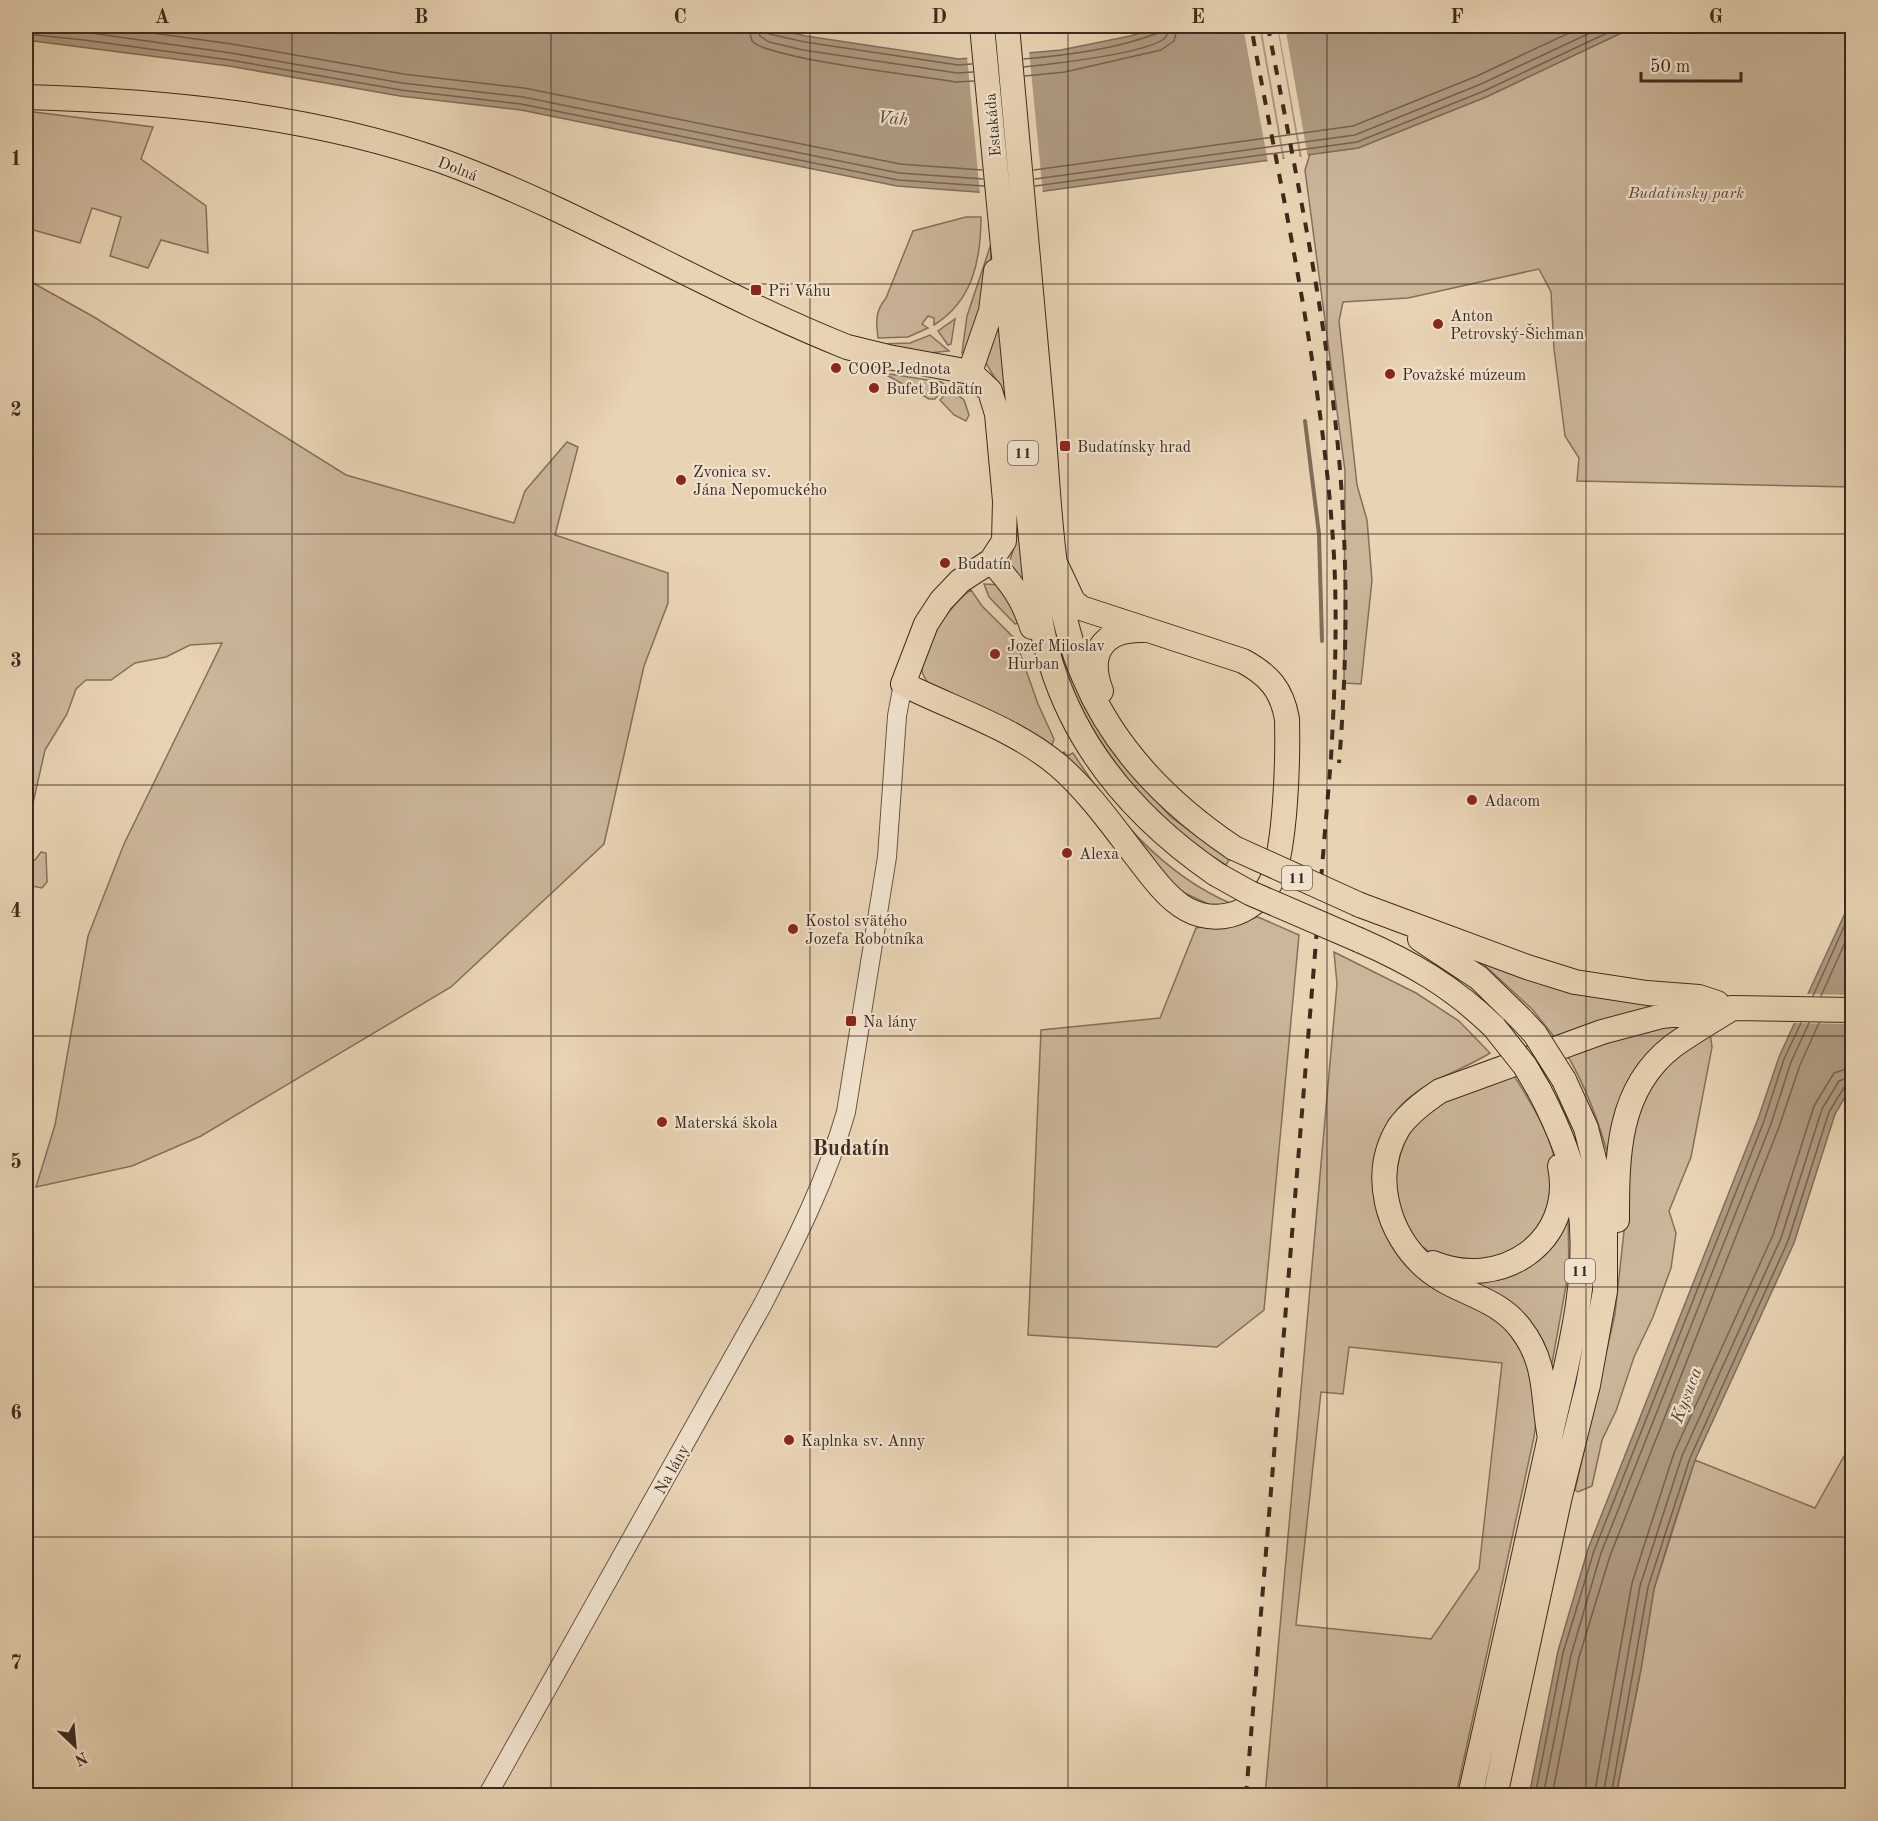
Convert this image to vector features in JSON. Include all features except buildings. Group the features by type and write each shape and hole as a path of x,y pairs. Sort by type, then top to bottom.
{"main road":[{"name":"Estakáda","path":"982,26 1001,224"},
{"name":"Estakáda","path":"1007,26 1057,567"},
{"name":"Dolná","path":"26,97 166,105 252,116 335,132 417,153 511,188 803,328 859,351 970,372"},
{"path":"1001,224 991,311 970,372 990,391 997,414 1006,525 1004,541 991,561 1011,582 1023,601 1045,668 1056,680"},
{"name":"11","path":"1001,224 1039,607 1056,680 1079,730 1116,785 1159,831 1216,874 1250,893 1398,957 1458,993 1494,1027 1525,1066 1544,1099 1568,1152 1580,1205 1582,1236 1575,1320 1470,1796"},
{"name":"Na lány","path":"903,684 922,634 941,601 960,581 991,561"},
{"path":"903,684 1008,732 1050,759 1095,804 1162,889 1185,908 1212,917 1235,914 1247,909 1262,896 1270,883 1277,863 1287,746 1284,704 1275,684 1261,671 1243,661 1076,605 1057,567"},
{"name":"11","path":"1057,567 1063,609 1077,658 1095,700 1119,738 1168,798 1234,848 1360,905 1457,962 1499,995 1535,1034 1564,1080 1586,1128 1599,1179 1605,1232 1605,1292 1588,1385 1563,1484 1495,1796"},
{"path":"1119,738 1095,675 1096,656 1102,645 1116,634 1145,630"},
{"path":"1360,905 1527,967 1575,982 1635,992 1699,997 1733,1008"},
{"path":"1605,1292 1616,1266 1618,1147 1628,1107 1642,1079 1672,1047 1733,1008"},
{"path":"1550,1438 1541,1369 1537,1353 1524,1333 1509,1315 1493,1303 1437,1276 1425,1267 1402,1240 1389,1212 1384,1175 1394,1137 1419,1106 1440,1091 1467,1079 1623,1026 1662,1016 1733,1008 1852,1010"},
{"path":"1411,1250 1450,1269 1481,1272 1511,1263 1538,1245 1555,1220 1562,1188 1544,1099"}],"street":[{"name":"Na lány","path":"487,1796 767,1295 811,1207 839,1136 846,1112 887,857 897,716 903,684"}],"green space":[{"name":"Budatínsky park","path":"1636,26 1852,26 1852,487 1577,481 1579,458 1565,436 1554,349 1551,292 1539,269 1408,298 1343,302 1339,321 1357,485 1367,520 1372,580 1361,684 1344,683 1345,471 1305,170 1310,154 1358,148 1486,97"},
{"path":"26,111 153,127 141,159 206,206 208,253 161,240 148,268 110,256 121,217 92,208 80,243 26,228"},
{"path":"966,217 981,217 981,233 972,278 958,304 934,325 934,318 928,316 922,324 928,328 908,337 878,338 878,312 913,231"},
{"path":"991,244 990,281 967,350 962,353 967,316"},
{"path":"26,279 94,317 346,475 514,523 525,491 567,442 578,447 555,535 668,573 668,603 644,666 604,844 451,987 201,1136 132,1166 36,1187 55,1125 88,936 124,844 222,643 190,645 166,657 135,663 111,680 86,680 76,689 67,714 45,750 26,834"},
{"path":"999,308 1031,599 1009,564 1017,536 1001,388 984,360"},
{"path":"955,319 951,344 948,345 938,331"},
{"path":"930,335 949,351 918,354 878,344 910,343"},
{"path":"883,373 941,382 946,385 935,399 929,399"},
{"path":"950,389 964,400 969,415 966,421 954,415 940,400"},
{"path":"1048,560 1125,767 1171,817 1229,860 1226,865 1194,844 1163,817 1109,754 1086,718 1068,681 1055,643 1048,605"},
{"path":"984,584 1002,585 1020,623 1015,624 989,597"},
{"path":"971,590 982,606 1015,639 1038,704 1054,739 1051,748 928,684 923,675 923,661 931,639 955,604"},
{"path":"1064,752 1067,756 1073,753 1123,821 1162,860 1183,877 1232,904 1210,905 1178,890 1061,755"},
{"path":"41,852 46,853 47,882 42,888 26,885 26,859 35,860"},
{"path":"1258,917 1299,935 1264,1310 1217,1347 1028,1335 1041,1030 1160,1018 1196,928"},
{"path":"1334,952 1416,993 1459,1021 1490,1053 1432,1083 1405,1101 1387,1128 1374,1182 1449,1291 1517,1334 1539,1399 1534,1437 1456,1795 1265,1796 1337,984","holes":["1349,1347 1502,1363 1479,1569 1431,1639 1296,1625 1321,1392 1343,1394"]},
{"path":"1481,962 1697,1001 1556,1039 1532,1009"},
{"path":"1703,1018 1669,1041 1610,1163 1592,1106 1566,1053 1626,1033"},
{"path":"1710,1032 1712,1047 1691,1157 1669,1211 1676,1233 1671,1268 1653,1317 1634,1357 1616,1411 1602,1440 1592,1486 1578,1492 1575,1490 1615,1314 1624,1231 1624,1161 1651,1078"},
{"path":"1511,1071 1547,1135 1555,1162 1554,1188 1542,1230 1495,1264 1436,1255 1420,1245 1408,1230 1400,1212 1396,1193 1397,1173 1408,1135 1419,1120 1450,1096"},
{"path":"1568,1214 1569,1269 1551,1369 1461,1277 1474,1279"},
{"path":"1852,1442 1852,1795 1616,1796 1654,1589 1695,1460 1815,1508"}],"water":[{"name":"Váh","path":"26,26 759,26 806,36 959,59 1061,50 1130,36 1165,26 1636,26 1486,97 1358,148 1016,195 897,186 521,110 400,96 229,66 26,40"},
{"name":"Kysuca","path":"1852,898 1852,1085 1835,1114 1794,1243 1695,1460 1654,1589 1616,1795 1529,1796 1558,1651 1588,1549 1758,1119 1779,1057"}],"pier":[{"path":"1243,26 1259,26 1283,161 1268,163"},
{"path":"1261,26 1277,26 1300,159 1285,161"},
{"path":"1278,26 1285,26 1308,158 1302,158"},
{"path":"1029,50 1043,194 1016,198 999,52"},
{"path":"995,53 1009,197 980,195 967,56"},
{"path":"1804,994 1852,995 1852,1024 1791,1023"}],"waterway":[{"path":"1305,421 1319,534 1322,641"}],"railway":[{"path":"1246,1796 1331,758 1336,622 1335,567 1327,475 1310,346 1251,26"},
{"path":"1268,26 1316,282 1331,385 1341,478 1346,600 1339,763"}],"place":[{"name":"Pri Váhu","path":"756,290"},
{"name":"Anton Petrovský-Šichman","path":"1438,324"},
{"name":"COOP Jednota","path":"836,368"},
{"name":"Považské múzeum","path":"1390,374"},
{"name":"Bufet Budatín","path":"874,388"},
{"name":"Budatínsky hrad","path":"1065,446"},
{"name":"Zvonica sv. Jána Nepomuckého","path":"681,480"},
{"name":"Budatín","path":"945,563"},
{"name":"Jozef Miloslav Hurban","path":"995,654"},
{"name":"Adacom","path":"1472,800"},
{"name":"Alexa","path":"1067,853"},
{"name":"Kostol svätého Jozefa Robotníka","path":"793,929"},
{"name":"Na lány","path":"851,1021"},
{"name":"Materská škola","path":"662,1122"},
{"name":"Kaplnka sv. Anny","path":"789,1440"}],"district":[{"name":"Budatín","path":"851,1147"}]}
